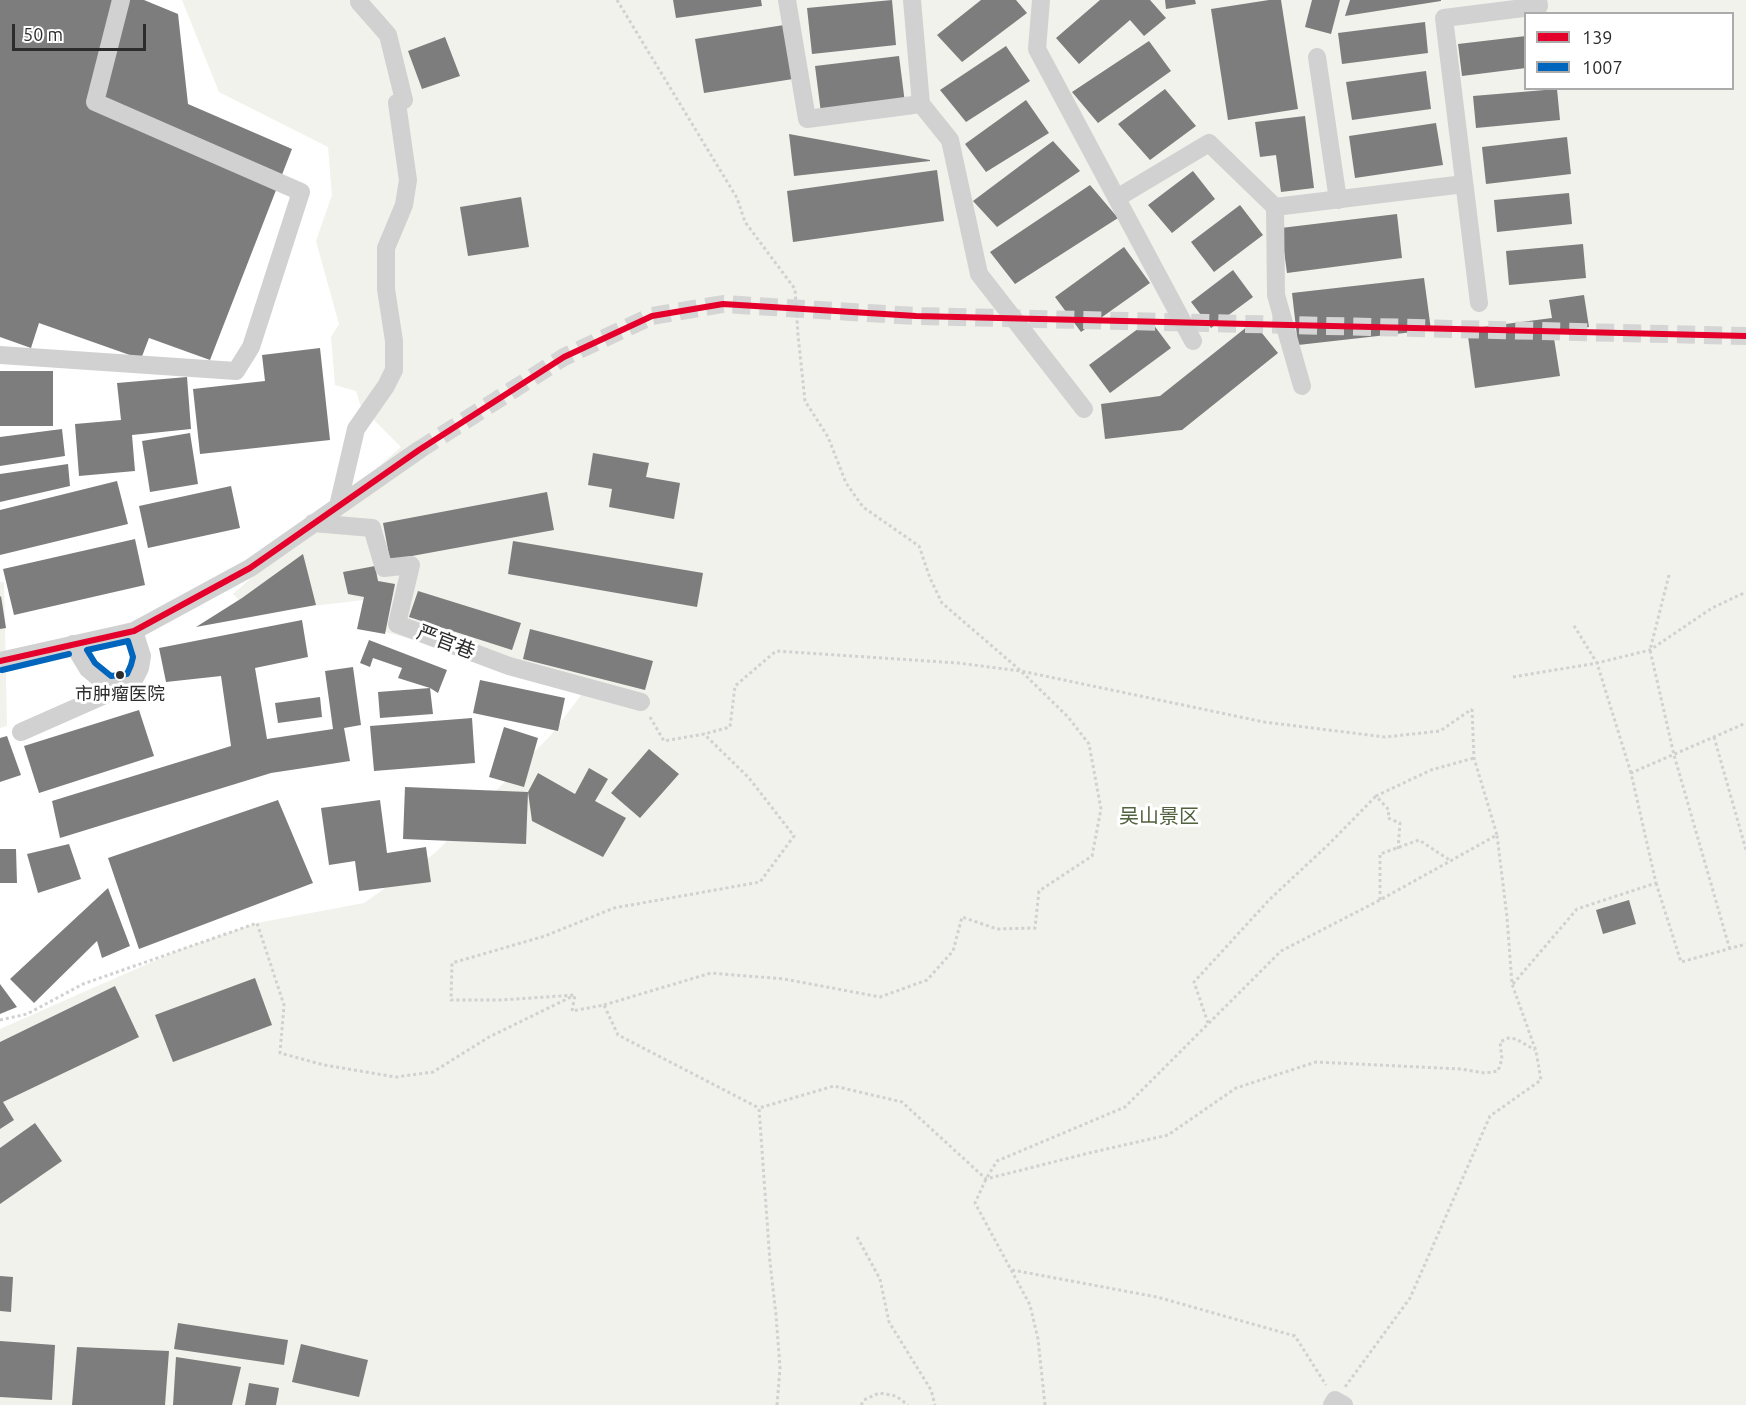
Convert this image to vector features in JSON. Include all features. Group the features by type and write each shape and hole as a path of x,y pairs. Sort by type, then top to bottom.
{"street":[{"path":"0,355 237,371 251,347 301,192 95,102 121,0"},
{"path":"787,0 807,119 921,104"},
{"path":"912,0 921,104 950,140 979,274 1084,409"},
{"path":"1041,0 1037,49 1193,341"},
{"path":"1479,303 1444,18 1539,6 1538,0"},
{"path":"338,506 356,429 386,386 394,370 394,341 386,289 386,248 404,205 408,180 397,103 404,100 388,35 360,2"},
{"path":"1317,57 1338,200"},
{"path":"1117,198 1209,143 1275,207 1276,295 1302,386"},
{"path":"1275,207 1464,184"},
{"path":"0,364 191,376"},
{"path":"0,662 134,630 250,568 419,450"},
{"name":"严官巷","path":"313,523 372,528 384,568 411,565 397,624 509,666 641,702"},
{"path":"21,732 133,682 140,668 142,656 134,630"},
{"path":"73,644 88,669 108,686 133,682"}],"path":[{"path":"575,995 572,1011 603,1005 711,973 784,978 880,997 927,980 953,951 962,917 997,929 1035,928 1039,891 1092,856 1101,809 1089,744 1068,717 1021,670 942,603 919,546 863,507 846,483 828,437 806,401 795,289 745,222 737,198 617,0"},
{"path":"1669,575 1650,650 1674,754 1730,950"},
{"path":"1513,677 1597,663 1650,650 1712,608 1746,592"},
{"path":"1573,624 1597,663 1631,773 1656,883 1681,962 1746,944"},
{"path":"641,702 664,741 730,727 735,686 776,651 958,663 1021,670 1264,722 1385,737 1440,731 1472,709 1474,758 1497,836 1512,984 1536,1051 1541,1080 1490,1116 1410,1298 1337,1403 1295,1336 1157,1297 1012,1270"},
{"path":"1631,773 1746,723"},
{"path":"575,995 501,1000 451,1000 452,963 545,936 614,908 760,882 794,837 749,778 704,734"},
{"path":"1714,737 1746,850"},
{"path":"1208,1024 1194,982 1270,899 1376,796 1431,770 1474,758"},
{"path":"1376,796 1389,810 1388,818 1400,823 1398,849"},
{"path":"1045,1405 1038,1340 1030,1305 975,1203 997,1161 1125,1107 1281,951 1497,836"},
{"path":"1380,900 1380,854 1419,840 1451,861"},
{"path":"1512,984 1577,909 1656,883"},
{"path":"0,1020 27,1014 83,984 257,923 284,1005 280,1053 324,1065 396,1077 433,1072 489,1037 575,995"},
{"path":"603,1005 618,1035 759,1108 834,1086 902,1102 986,1179"},
{"path":"986,1179 1168,1135 1236,1088 1316,1062 1485,1072 1498,1071 1502,1059 1500,1042 1508,1038 1516,1039 1536,1051"},
{"path":"759,1108 780,1368 777,1405"},
{"path":"857,1237 880,1279 889,1322 931,1390 935,1405"},
{"path":"861,1405 864,1400 879,1393 896,1396 908,1405"}],"green space":[{"name":"吴山景区","path":"182,0 1746,0 1746,1405 0,1405 0,1029 179,950 257,923 364,903 435,853 550,736 585,690 376,629 372,599 252,613 233,594 401,447 361,407 356,391 335,385 331,337 339,324 316,241 332,195 328,147 219,92"},
{"path":"0,582 4,582 7,726 0,728"}],"building":[{"path":"0,0 144,0 178,14 188,104 292,149 210,360 149,338 141,359 39,323 31,348 0,337"},
{"path":"673,0 761,0 762,6 676,18"},
{"path":"892,0 896,45 812,54 807,8"},
{"path":"981,0 1016,0 1027,13 962,62 937,35"},
{"path":"1100,0 1150,0 1166,18 1144,36 1130,20 1079,64 1056,38"},
{"path":"1165,0 1195,0 1196,4 1166,9"},
{"path":"1281,0 1298,109 1228,120 1211,9"},
{"path":"1312,0 1340,0 1331,34 1305,27"},
{"path":"1350,0 1441,0 1441,1 1345,16"},
{"path":"1425,22 1428,53 1342,64 1338,33"},
{"path":"784,25 793,79 704,93 695,39"},
{"path":"1524,36 1524,68 1462,76 1458,44"},
{"path":"445,37 460,76 422,89 408,51"},
{"path":"1149,41 1171,71 1098,123 1072,92"},
{"path":"1006,46 1030,81 966,122 940,90"},
{"path":"899,56 905,103 821,113 815,66"},
{"path":"1426,71 1431,109 1352,120 1346,82"},
{"path":"1165,89 1196,126 1150,160 1118,124"},
{"path":"1557,90 1560,120 1476,128 1473,96"},
{"path":"1026,100 1049,133 986,172 965,144"},
{"path":"1305,116 1314,188 1281,192 1276,155 1260,157 1255,122"},
{"path":"1436,123 1443,165 1355,178 1349,136"},
{"path":"789,134 930,160 930,161 794,176"},
{"path":"1567,137 1571,174 1486,184 1482,147"},
{"path":"1053,141 1080,171 997,227 973,201"},
{"path":"937,170 944,221 793,242 787,191"},
{"path":"1193,171 1215,199 1172,233 1148,205"},
{"path":"1090,185 1118,218 1015,284 990,252"},
{"path":"1569,193 1572,224 1497,232 1494,200"},
{"path":"521,197 529,247 468,256 460,207"},
{"path":"1240,205 1263,235 1214,272 1191,242"},
{"path":"1397,214 1402,258 1287,273 1281,228"},
{"path":"1583,244 1586,278 1509,285 1506,251"},
{"path":"1124,247 1150,283 1081,332 1055,297"},
{"path":"1233,270 1253,297 1211,328 1191,302"},
{"path":"1424,278 1431,330 1298,345 1292,293"},
{"path":"1584,295 1589,327 1553,332 1560,376 1475,388 1467,329 1552,318 1549,300"},
{"path":"1150,320 1171,348 1110,393 1089,365"},
{"path":"1253,322 1278,353 1182,430 1105,439 1101,404 1160,396"},
{"path":"320,348 330,440 200,454 193,389 265,381 262,355"},
{"path":"0,371 53,371 53,426 0,426"},
{"path":"187,377 191,429 132,435 135,471 79,476 75,424 121,420 117,383"},
{"path":"62,429 65,456 0,466 0,437"},
{"path":"190,433 198,484 150,492 142,441"},
{"path":"593,453 649,463 646,477 680,483 674,519 609,507 612,489 588,485"},
{"path":"68,464 70,486 0,502 0,474"},
{"path":"117,481 128,524 0,555 0,510"},
{"path":"231,486 240,528 148,548 139,506"},
{"path":"547,492 554,530 390,560 383,523"},
{"path":"135,539 145,585 14,615 3,569"},
{"path":"513,541 703,573 697,607 508,574"},
{"path":"303,554 316,605 196,627 242,598"},
{"path":"375,566 378,581 395,584 385,634 357,629 364,597 348,594 343,572"},
{"path":"418,591 521,623 512,650 409,617"},
{"path":"0,597 6,628 0,629"},
{"path":"302,620 308,657 255,668 267,739 333,729 325,671 353,667 361,725 344,728 350,761 271,773 60,838 52,801 231,746 221,676 166,682 159,648"},
{"path":"530,629 653,661 645,690 523,659"},
{"path":"369,640 447,670 438,693 430,688 398,678 402,668 373,658 370,667 360,663"},
{"path":"480,680 565,698 558,731 473,713"},
{"path":"430,688 433,714 380,718 378,692"},
{"path":"320,697 322,717 278,723 275,703"},
{"path":"139,710 154,756 39,793 24,746"},
{"path":"472,718 475,763 374,771 370,726"},
{"path":"504,727 538,738 524,787 489,777"},
{"path":"7,736 21,775 0,782 0,738"},
{"path":"649,749 679,774 640,818 611,793"},
{"path":"589,768 608,779 595,801 626,818 603,857 532,821 528,792 538,773 575,794"},
{"path":"405,787 528,792 526,844 403,839"},
{"path":"278,800 313,883 139,949 108,858"},
{"path":"380,800 387,853 426,847 431,882 359,891 355,861 329,865 321,808"},
{"path":"69,844 81,879 38,893 27,854"},
{"path":"0,849 16,849 17,883 0,883"},
{"path":"108,888 130,946 102,958 97,941 34,1003 10,979"},
{"path":"1629,900 1636,924 1603,934 1596,910"},
{"path":"255,978 272,1025 173,1062 155,1015"},
{"path":"0,984 17,1007 0,1014"},
{"path":"115,986 139,1037 3,1102 14,1120 0,1129 0,1042"},
{"path":"35,1123 62,1161 0,1204 0,1148"},
{"path":"0,1276 13,1277 11,1312 0,1311"},
{"path":"178,1323 288,1340 284,1365 174,1349"},
{"path":"0,1341 55,1345 52,1400 0,1397"},
{"path":"301,1344 368,1360 359,1397 292,1382"},
{"path":"77,1347 169,1351 165,1405 72,1405"},
{"path":"176,1357 241,1367 232,1405 173,1405"},
{"path":"249,1383 279,1388 276,1405 245,1405"}],"tunnel":[{"path":"419,450 564,357 652,316 723,304 916,316 1746,336"}],"transit line":[{"name":"139","path":"0,661 134,631 250,568 419,450 564,357 652,316 723,304 916,316 1746,336"},
{"name":"1007","path":"128,641 133,657 127,674 111,676 95,663 87,650 128,641"},
{"name":"1007","path":"2,670 69,654"}],"place":[{"name":"市肿瘤医院","path":"120,675"}]}
